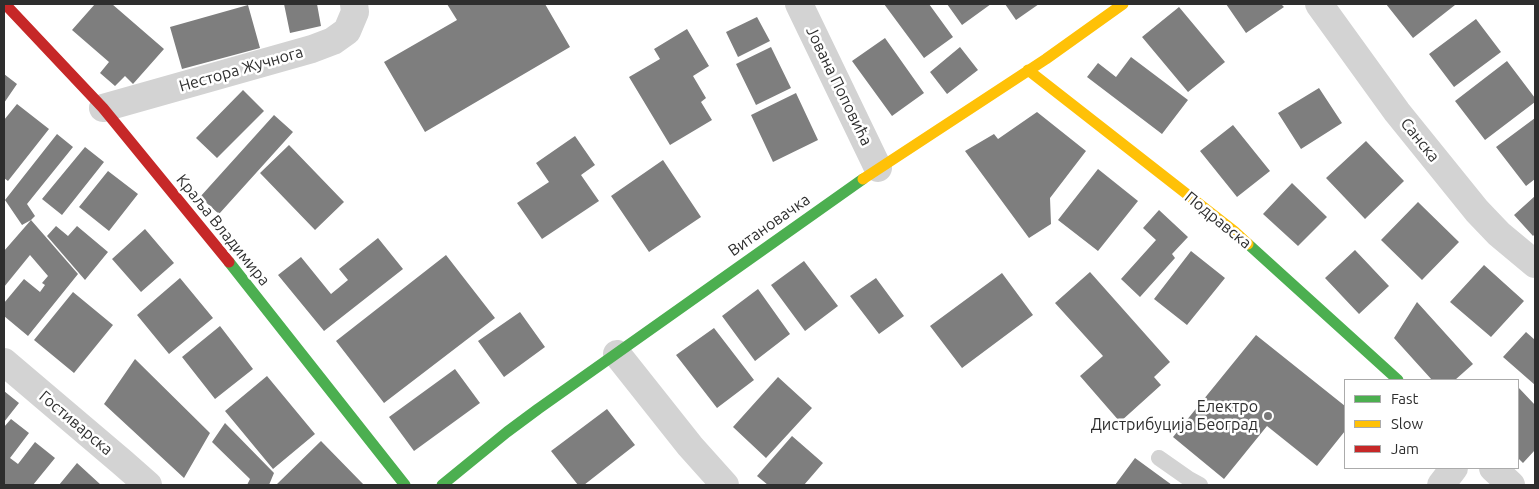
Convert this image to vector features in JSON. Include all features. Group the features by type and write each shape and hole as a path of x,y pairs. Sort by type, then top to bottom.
{"street":[{"name":"Краља Владимира","path":"5,4 103,108 219,250 405,485"},
{"name":"Нестора Жучнога","path":"103,108 312,49 333,41 347,30 355,12 354,4"},
{"name":"Јована Поповића","path":"799,4 878,168"},
{"name":"Витановачка","path":"442,485 507,432 740,265 878,168 1046,59 1123,4"},
{"name":"Санска","path":"1319,4 1397,112 1478,211 1499,234 1535,264"},
{"name":"Подравска","path":"1028,70 1234,231 1397,379"},
{"path":"617,354 690,446 725,485"},
{"name":"Гостиварска","path":"4,362 148,485"},
{"path":"1441,485 1453,469"},
{"path":"1494,469 1511,485"}],"lane":[{"path":"1159,458 1200,485"}],"building":[{"path":"95,4 112,4 164,49 133,84 125,76 115,86 100,73 109,62 72,30"},
{"path":"284,4 317,4 321,26 290,33"},
{"path":"447,4 545,4 570,47 425,132 384,62 457,20"},
{"path":"884,4 929,4 953,37 924,58"},
{"path":"947,4 991,4 962,25"},
{"path":"1005,4 1039,4 1016,20"},
{"path":"1226,4 1281,4 1284,7 1246,33"},
{"path":"1386,4 1454,4 1455,5 1413,38"},
{"path":"248,5 260,48 182,69 170,27"},
{"path":"1179,7 1225,62 1188,92 1142,37"},
{"path":"757,17 770,41 738,57 726,32"},
{"path":"1476,19 1501,52 1454,87 1429,54"},
{"path":"687,29 709,66 693,76 706,98 701,102 712,120 670,145 629,77 660,59 654,49"},
{"path":"885,38 924,93 892,116 852,61"},
{"path":"771,47 791,88 756,105 736,64"},
{"path":"960,47 978,70 947,94 930,72"},
{"path":"1131,57 1188,100 1162,134 1087,77 1098,63 1116,77"},
{"path":"1507,61 1535,98 1535,102 1485,140 1455,101"},
{"path":"4,74 17,84 4,103"},
{"path":"1319,88 1342,123 1301,149 1278,113"},
{"path":"243,90 264,111 217,158 196,138"},
{"path":"796,93 818,140 773,162 751,115"},
{"path":"17,104 49,129 8,181 4,178 4,120"},
{"path":"1037,112 1086,151 1050,198 1051,224 1029,238 965,151 994,134 998,139"},
{"path":"274,115 293,132 219,214 200,197"},
{"path":"1535,118 1535,179 1526,186 1496,147"},
{"path":"1233,125 1270,171 1237,197 1200,151"},
{"path":"57,134 73,147 27,204 35,216 22,225 5,200"},
{"path":"575,136 595,165 581,175 599,201 542,239 517,203 549,182 536,163"},
{"path":"1366,141 1404,181 1365,219 1326,178"},
{"path":"289,145 344,202 315,230 260,173"},
{"path":"85,147 104,162 62,215 42,199"},
{"path":"663,160 701,217 649,252 611,196"},
{"path":"1098,169 1138,201 1098,251 1058,220"},
{"path":"108,171 138,194 109,231 79,207"},
{"path":"1292,183 1327,217 1298,246 1263,214"},
{"path":"1535,196 1535,234 1533,236 1514,215"},
{"path":"1418,202 1459,242 1422,280 1381,240"},
{"path":"1159,210 1188,237 1172,254 1175,258 1140,297 1121,279 1156,240 1143,228"},
{"path":"31,220 78,274 28,336 4,316 4,303 24,279 40,292 45,285 42,283 48,276 30,255 4,287 4,251"},
{"path":"56,226 68,236 77,226 108,252 85,280 47,236"},
{"path":"145,229 174,263 141,292 112,259"},
{"path":"378,238 403,269 324,331 278,275 301,257 331,294 348,280 339,269"},
{"path":"1355,250 1389,286 1359,314 1325,278"},
{"path":"1191,251 1225,278 1187,325 1154,299"},
{"path":"446,255 495,318 384,403 336,341"},
{"path":"804,261 838,306 805,331 771,285"},
{"path":"1484,265 1524,301 1491,337 1450,302"},
{"path":"1090,272 1170,362 1154,377 1161,385 1120,422 1080,376 1103,356 1055,303"},
{"path":"1002,273 1033,315 962,368 930,326"},
{"path":"180,278 213,318 169,354 137,315"},
{"path":"876,278 904,316 879,334 850,296"},
{"path":"758,289 790,334 755,361 722,316"},
{"path":"73,292 113,325 74,373 34,340"},
{"path":"1417,302 1473,364 1456,379 1431,379 1394,338"},
{"path":"520,312 545,347 504,377 478,341"},
{"path":"220,326 253,369 215,399 182,357"},
{"path":"714,328 754,380 717,408 676,355"},
{"path":"1526,332 1535,340 1535,385 1503,357"},
{"name":"Електро Дистрибуција Београд","path":"1256,335 1344,405 1344,432 1317,466 1267,426 1224,479 1173,437"},
{"path":"135,359 210,433 184,478 104,404"},
{"path":"455,369 480,403 414,451 389,417"},
{"path":"267,376 315,434 273,469 225,411"},
{"path":"778,377 812,408 766,458 733,427"},
{"path":"1519,388 1535,405 1535,450 1523,463 1519,459"},
{"path":"4,391 19,403 4,422"},
{"path":"607,409 635,445 584,485 578,485 551,451"},
{"path":"11,419 29,433 10,458 18,464 35,442 55,458 33,485 4,485 4,427"},
{"path":"225,423 274,473 269,485 247,485 250,479 212,442"},
{"path":"792,436 823,463 804,485 768,485 757,476"},
{"path":"321,441 364,485 276,485"},
{"path":"1135,458 1172,485 1115,485"},
{"path":"77,463 101,485 59,485"}],"traffic: fast":[{"path":"442,485 538,409 863,179"},
{"path":"1248,244 1397,379"},
{"path":"229,262 405,485"}],"traffic: slow":[{"path":"863,179 1046,59 1123,4"},
{"path":"1028,70 1234,231 1248,244"}],"traffic: jam":[{"path":"5,4 103,108 229,262"}],"place":[{"name":"Електро Дистрибуција Београд","path":"1268,416"}]}
